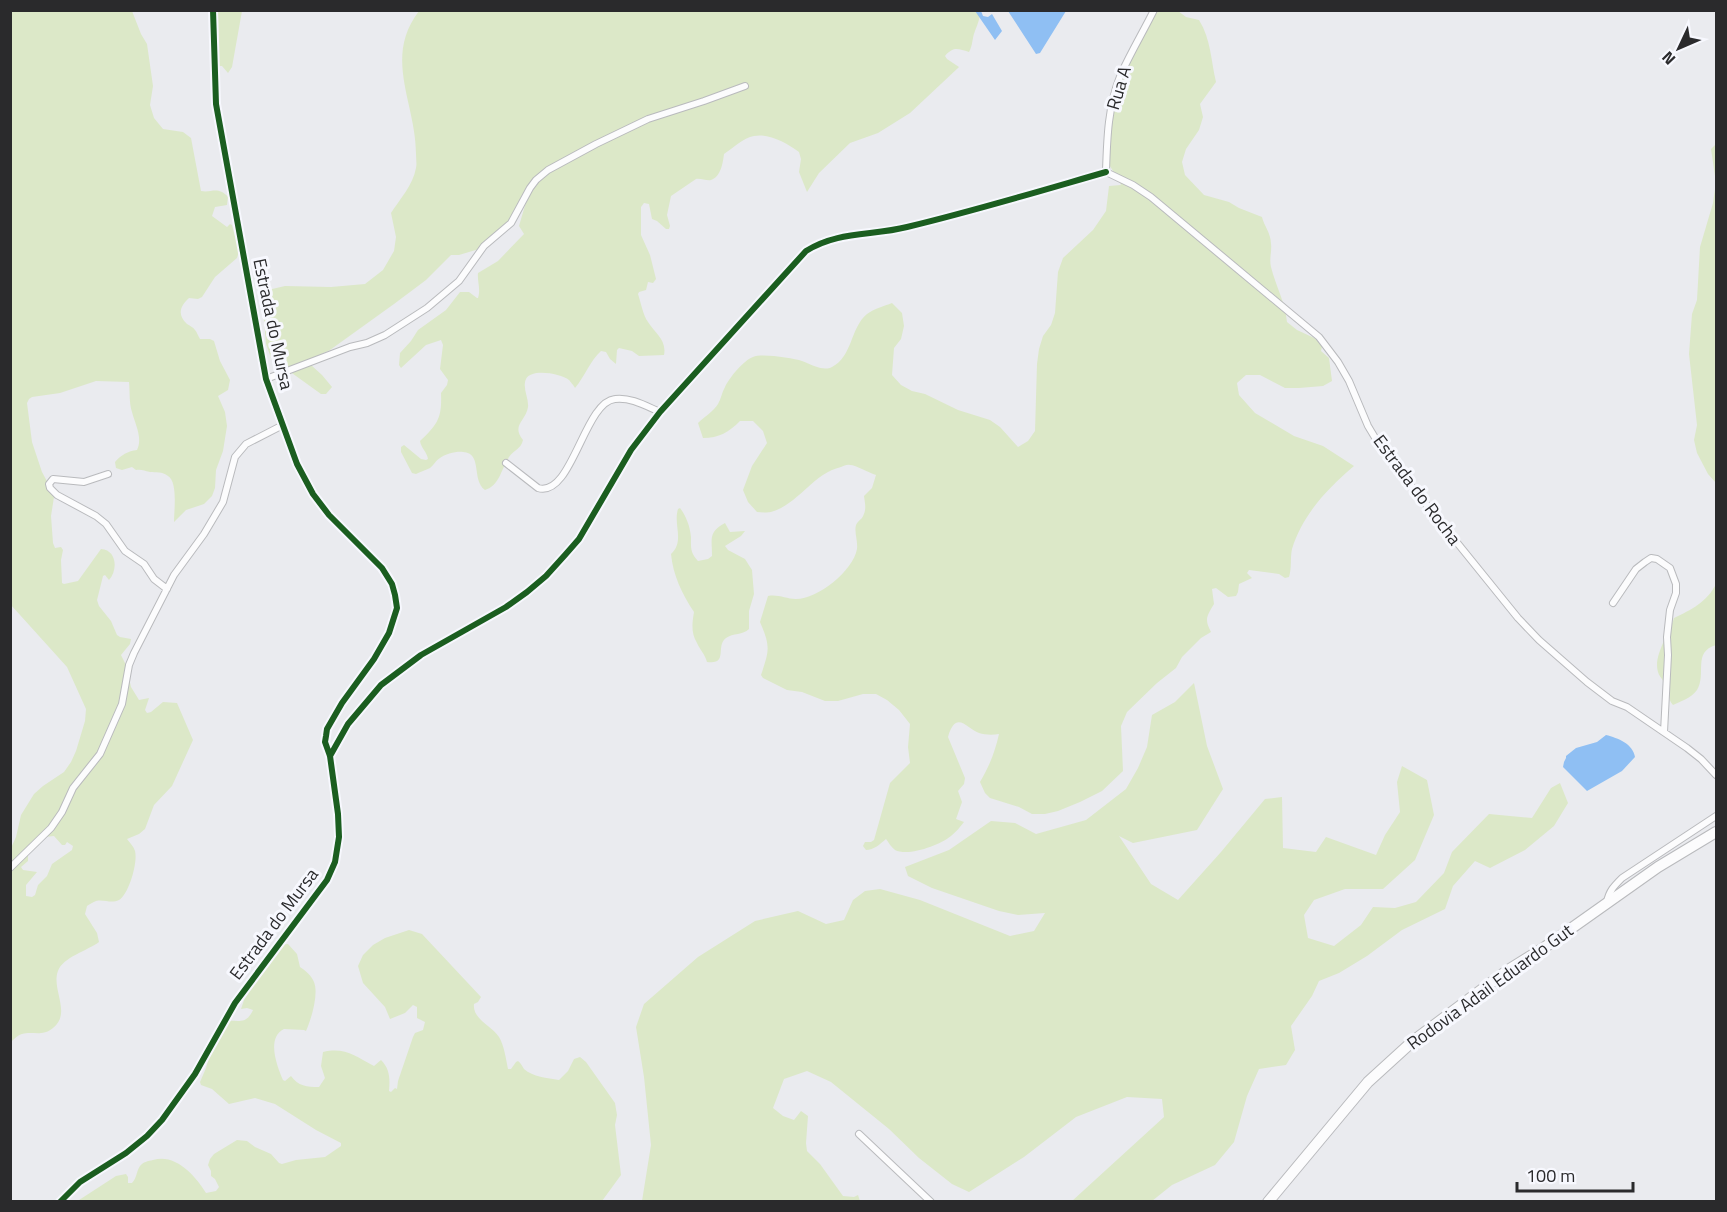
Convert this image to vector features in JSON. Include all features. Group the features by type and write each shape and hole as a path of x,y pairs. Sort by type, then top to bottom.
{"main road":[{"name":"Rodovia Adail Eduardo Gut","path":"1268,1202 1348,1104 1392,1059 1434,1024 1658,867 1716,832"}],"street":[{"name":"Estrada do Mursa","path":"60,1202 80,1182 126,1153 162,1120 195,1074 235,1003 327,880 335,862 339,837 330,756 325,742 327,729 374,659 388,633 397,608 392,584 382,568 328,515 313,494 297,464 266,379 216,104 213,10"},
{"name":"Rua A","path":"1106,171 1106,137 1120,76 1154,10"},
{"path":"266,379 386,335 427,308 459,281 484,246 511,223 530,188 548,170 648,119 744,86"},
{"path":"330,756 357,712 388,680 421,655 506,607 546,576 579,539 631,450 660,412 806,252 830,239 894,230 946,218 1106,171"},
{"name":"Estrada do Rocha","path":"1106,171 1151,197 1319,337 1344,371 1368,426 1383,451 1518,618 1539,640 1587,682 1612,701 1627,707 1664,732 1701,759 1716,775"},
{"path":"506,463 538,488 544,490 550,488 560,478 605,402 630,399 660,412"},
{"path":"10,868 51,828 62,812 73,788 100,754 122,704 129,665 134,653 174,575 204,534 223,502 235,457 246,444 283,425"},
{"path":"108,474 84,482 53,478 49,484 57,495 106,524 125,551 144,564 154,579 167,589"},
{"path":"1613,603 1636,569 1651,558 1658,559 1670,568 1676,584 1676,593 1670,610 1667,636 1664,732"},
{"path":"1607,902 1608,893 1622,878 1716,816"},
{"path":"859,1134 931,1202"}],"green space":[{"path":"11,11 132,11 147,44 153,86 150,105 154,118 163,129 183,132 191,138 201,191 218,191 228,197 227,205 215,207 212,216 227,227 232,225 239,252 237,258 215,277 202,297 189,298 183,304 181,311 184,321 194,329 200,339 214,341 220,361 230,380 228,390 218,396 225,412 227,426 212,496 204,504 186,510 174,522 173,484 166,474 136,470 132,467 122,470 116,468 115,462 122,455 137,450 139,445 138,431 130,405 129,382 96,381 60,393 32,397 27,403 32,442 42,472 54,497 51,516 53,543 55,548 61,547 63,550 62,583 78,581 101,549 110,553 114,561 114,571 109,580 105,575 103,576 97,600 117,635 131,639 130,644 121,655 131,687 139,700 149,698 145,710 147,713 163,702 177,703 193,740 172,786 154,805 145,829 127,839 134,848 136,856 132,877 123,897 110,902 96,901 87,906 85,914 97,933 99,942 70,958 58,971 57,985 61,1015 58,1022 49,1031 22,1034 11,1042 11,848 21,815 34,794 64,772 71,762 85,721 86,709 67,667 11,605","holes":["54,836 62,845 67,842 73,846 72,850 52,864 47,876 38,885 35,895 26,896 26,885 37,872 23,870 21,867 28,861 28,848 44,837"]},
{"path":"209,11 242,11 232,67 228,73 222,66 212,69"},
{"path":"419,11 980,11 969,52 959,49 945,56 959,67 910,113 878,133 850,143 819,173 807,192 799,172 801,159 799,152 777,139 759,135 746,139 724,154 717,176 709,180 696,179 671,196 667,215 669,229 652,219 649,204 644,203 641,207 641,235 650,255 656,279 653,283 648,282 646,290 638,294 646,319 664,345 664,355 639,356 632,351 619,348 616,364 606,352 601,351 575,388 569,380 560,376 540,373 529,376 525,386 528,400 527,412 518,430 523,440 522,443 510,456 494,485 485,490 478,480 473,457 463,452 445,455 430,468 416,474 412,473 401,452 401,447 404,445 421,459 428,459 420,441 438,420 441,393 448,380 440,369 443,345 441,340 426,345 401,368 400,353 418,330 446,310 460,292 469,292 478,298 478,273 498,261 524,234 519,226 526,202 522,195 510,220 479,249 451,255 426,280 394,304 330,350 313,358 311,365 332,387 326,394 321,394 271,358 266,344 262,297 268,290 285,286 331,287 365,284 383,270 394,251 396,237 391,213 409,186 416,166 415,135 402,63 403,46"},
{"path":"1162,11 1178,11 1186,17 1199,20 1208,42 1216,82 1200,104 1203,117 1199,130 1186,149 1182,162 1185,175 1204,195 1229,202 1262,217 1270,236 1271,267 1287,322 1297,330 1323,342 1321,351 1329,358 1332,381 1323,386 1285,388 1260,375 1246,375 1237,383 1239,395 1255,413 1294,436 1323,446 1354,466 1325,493 1309,513 1292,549 1289,577 1249,570 1247,573 1252,578 1239,584 1236,596 1228,597 1216,588 1212,589 1214,604 1207,621 1211,632 1201,638 1182,657 1176,668 1127,712 1121,726 1123,771 1102,791 1058,811 1045,814 1032,814 1019,807 990,798 980,782 996,747 999,734 979,733 958,722 951,729 948,737 965,778 964,784 958,791 962,802 956,819 964,822 955,833 924,849 901,852 895,850 886,839 874,848 866,850 863,846 865,842 874,840 890,783 910,763 908,747 910,724 899,710 876,694 825,701 802,692 787,690 763,678 761,675 768,649 760,622 768,596 805,598 824,589 849,566 857,549 856,524 865,512 864,496 872,488 876,475 856,466 846,465 822,476 781,508 769,512 757,512 748,502 743,490 752,466 767,443 763,431 753,421 740,421 723,434 703,438 698,423 716,407 730,379 749,359 757,356 777,356 821,368 832,367 844,356 861,320 870,312 892,303 902,313 904,326 901,339 894,348 892,375 901,385 958,410 990,420 1000,427 1018,447 1028,441 1035,431 1039,349 1055,313 1058,272 1063,258 1093,230 1106,211 1109,186 1121,185 1106,156 1109,121 1120,83 1136,46 1152,14"},
{"path":"1716,144 1716,483 1708,474 1697,453 1694,440 1697,425 1689,354 1692,314 1697,300 1700,247 1715,189 1711,149"},
{"path":"680,508 689,525 692,550 698,561 712,556 712,536 720,526 725,523 730,532 745,531 725,546 745,559 752,570 754,594 749,611 749,629 726,638 721,646 720,658 714,662 707,662 695,639 692,628 694,612 679,584 672,562 671,554 678,538 677,515"},
{"path":"1716,584 1716,645 1704,653 1700,684 1697,690 1673,705 1667,686 1658,672 1660,652 1674,618 1703,601"},
{"path":"1194,683 1207,746 1223,789 1197,830 1133,843 1119,836 1151,884 1178,900 1265,799 1282,797 1283,848 1316,852 1326,837 1376,855 1385,835 1400,812 1397,782 1402,766 1427,780 1434,815 1415,860 1383,889 1345,889 1314,900 1304,915 1308,938 1334,946 1361,925 1373,907 1395,908 1416,902 1444,873 1452,852 1489,814 1532,818 1551,788 1560,783 1568,803 1554,826 1525,850 1490,868 1475,861 1453,886 1445,909 1402,930 1367,956 1339,973 1319,981 1312,996 1291,1026 1295,1050 1286,1065 1259,1069 1247,1096 1234,1142 1215,1165 1172,1185 1152,1201 1072,1201 1164,1117 1162,1099 1127,1097 1076,1117 1024,1157 969,1192 952,1184 919,1158 889,1129 831,1082 807,1071 784,1079 773,1108 783,1116 794,1120 801,1111 808,1116 807,1151 820,1164 843,1196 858,1195 860,1201 642,1201 651,1145 636,1027 644,1004 698,957 755,921 798,911 826,924 844,920 853,900 865,891 880,889 920,900 1010,936 1034,931 1045,913 1018,915 999,911 932,888 908,876 905,867 949,850 991,821 1015,823 1036,834 1086,820 1126,789 1147,747 1152,715 1175,702"},
{"path":"409,930 422,934 481,997 474,1004 474,1009 479,1018 499,1037 504,1048 508,1069 511,1069 518,1061 532,1074 559,1080 568,1071 574,1059 580,1057 586,1062 615,1103 617,1115 615,1125 621,1175 602,1201 76,1202 116,1176 126,1174 128,1183 132,1183 141,1165 147,1161 161,1159 184,1167 206,1193 216,1191 219,1187 211,1176 208,1165 210,1159 237,1140 247,1141 271,1154 282,1164 325,1157 341,1146 341,1143 275,1104 255,1098 229,1104 200,1082 212,1047 222,1034 226,1021 242,1021 248,1018 253,1010 241,1009 244,1000 278,945 288,944 297,954 300,967 313,980 316,993 306,1031 284,1029 275,1039 275,1053 283,1080 291,1076 303,1085 319,1087 325,1078 321,1066 323,1052 338,1051 350,1053 374,1066 381,1060 389,1074 389,1091 397,1089 413,1037 415,1033 423,1030 425,1022 417,1018 417,1007 413,1005 405,1013 390,1019 385,1007 363,983 358,966 363,955 373,945 385,938"}],"water":[{"path":"975,11 981,11 983,16 988,17 992,14 1002,31 995,40"},
{"path":"1008,11 1066,11 1040,53 1036,54"},
{"path":"1606,735 1628,745 1635,757 1622,771 1587,791 1563,767 1566,756 1576,748 1597,742"}],"cycle path":[{"path":"60,1202 80,1182 126,1153 162,1120 195,1074 235,1003 327,880 335,862 339,837 330,756 325,742 327,729 342,703 374,659 389,633 397,608 392,584 382,568 329,515 313,494 297,464 266,379 216,104 213,10"},
{"path":"330,756 348,724 381,685 421,655 506,607 546,576 579,539 631,450 660,412 806,251 830,240 894,230 932,221 1106,172"}]}
